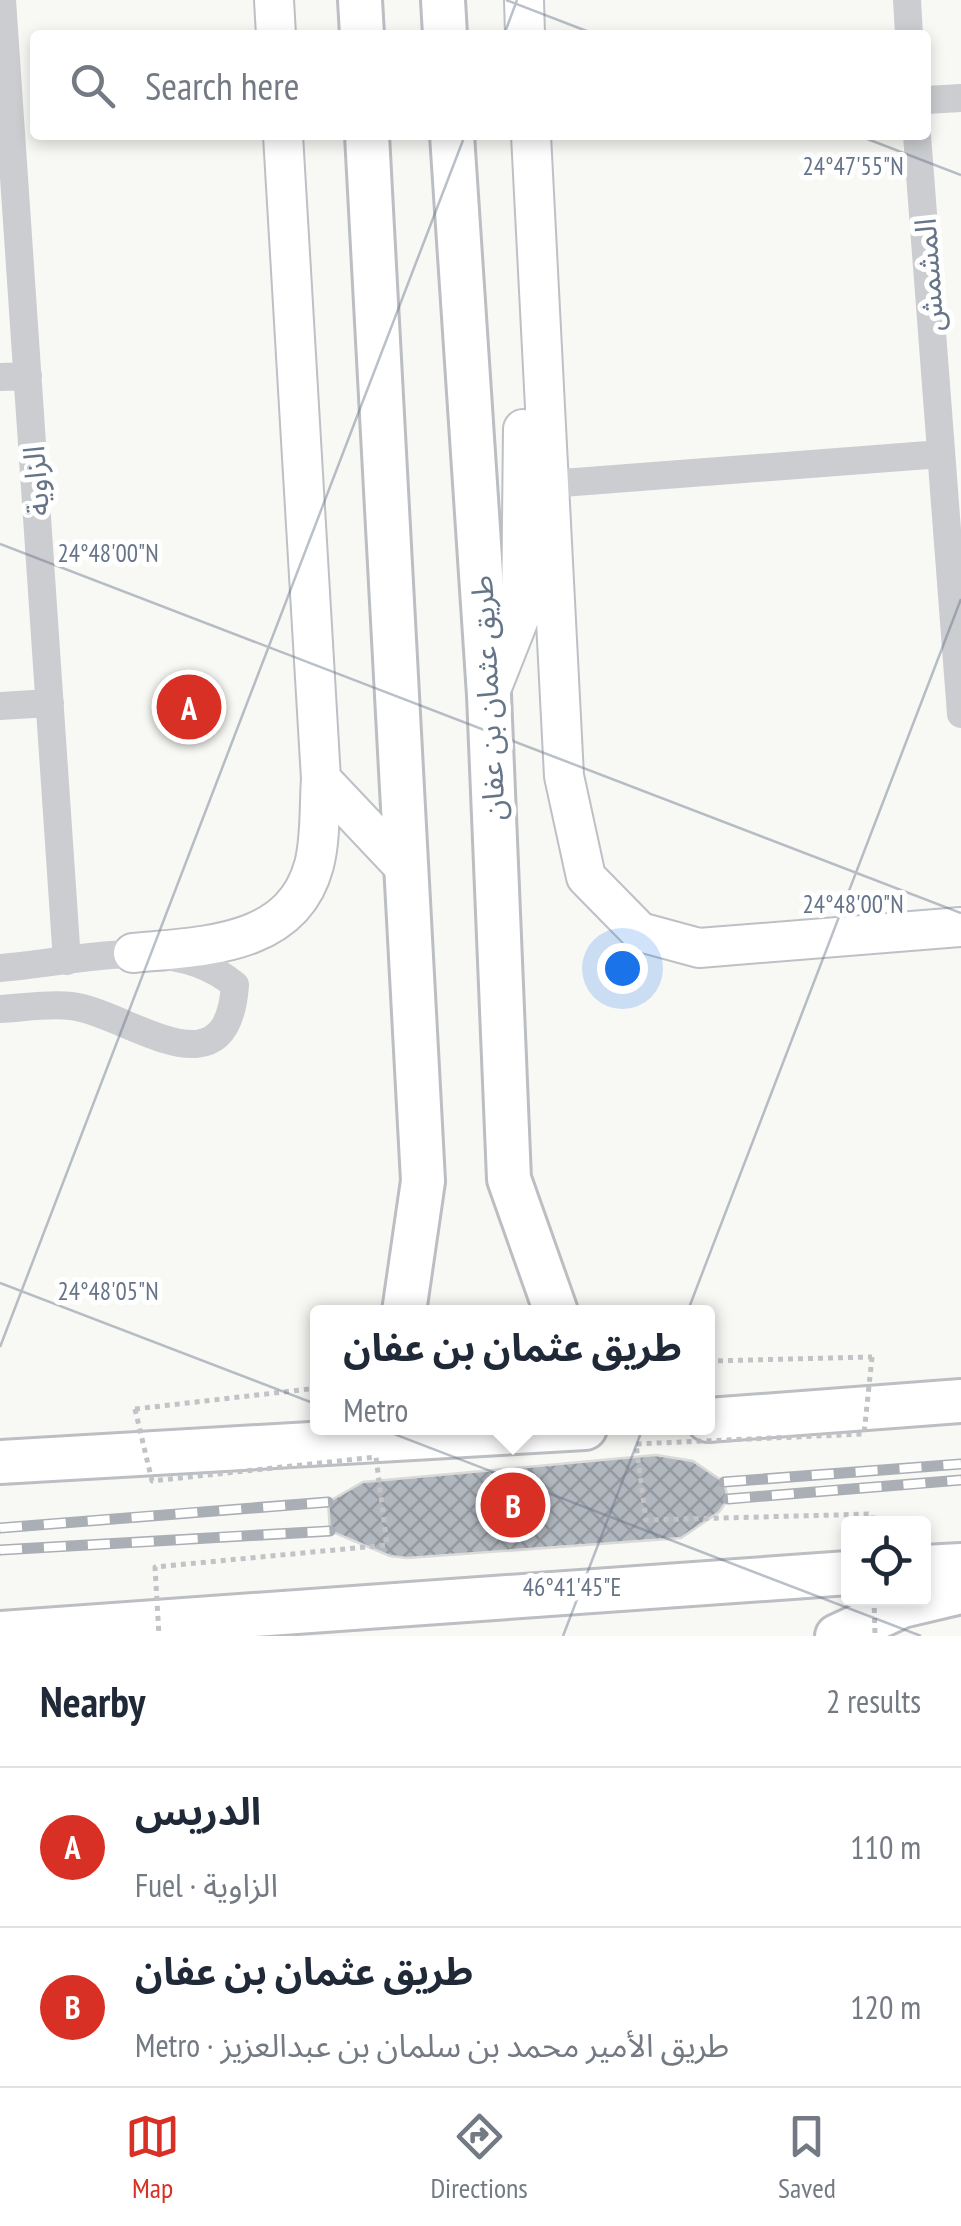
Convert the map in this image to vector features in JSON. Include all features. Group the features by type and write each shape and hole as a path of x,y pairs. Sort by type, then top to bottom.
{"main road":[{"path":"360,0 362,30"},
{"path":"443,0 445,30"},
{"path":"367,140 428,1305"},
{"name":"طريق عثمان بن عفان","path":"452,140 489,695 510,1180 554,1305"},
{"path":"510,1180 520,1305"},
{"path":"405,1305 423,1181"},
{"path":"715,1398 791,1415"},
{"path":"715,1420 961,1401"},
{"path":"87,1458 310,1412"},
{"path":"0,1462 469,1435"},
{"path":"931,1567 961,1565"},
{"path":"0,1633 841,1573"},
{"path":"837,1636 902,1606 961,1592"},
{"path":"230,1617 306,1636"}],"street":[{"name":"الزاوية","path":"2,0 14,376 50,703 67,961"},
{"path":"274,0 276,30"},
{"path":"524,0 526,30"},
{"path":"906,0 909,30"},
{"path":"931,100 961,98"},
{"path":"0,968 198,946 259,933 296,907 315,864 322,779 283,140"},
{"path":"531,140 564,776 586,876 640,932 699,948 961,927"},
{"name":"المشمش","path":"917,140 961,714"},
{"path":"489,695 521,614 523,371 542,343"},
{"path":"549,484 941,454"},
{"path":"0,706 50,703"},
{"path":"322,779 406,869"},
{"path":"0,1009 72,1006 188,1046 216,1036 225,1027 234,1010 235,985 213,966 133,954"}],"path":[{"path":"715,1361 872,1358 864,1434 636,1444 646,1520 872,1516"},
{"path":"160,1636 155,1568 387,1546 376,1457 152,1481 136,1409 310,1389"},
{"path":"874,1606 875,1636"}],"building":[{"path":"656,1455 693,1461 724,1482 728,1499 719,1512 681,1538 407,1558 390,1556 330,1531 328,1502 363,1482"}],"railway":[{"path":"724,1482 961,1464"},
{"path":"728,1499 961,1480"},
{"path":"0,1528 328,1502"},
{"path":"0,1550 330,1531"}],"place":[{"name":"الدريس","path":"189,707"},
{"name":"طريق عثمان بن عفان","path":"513,1505"}]}
